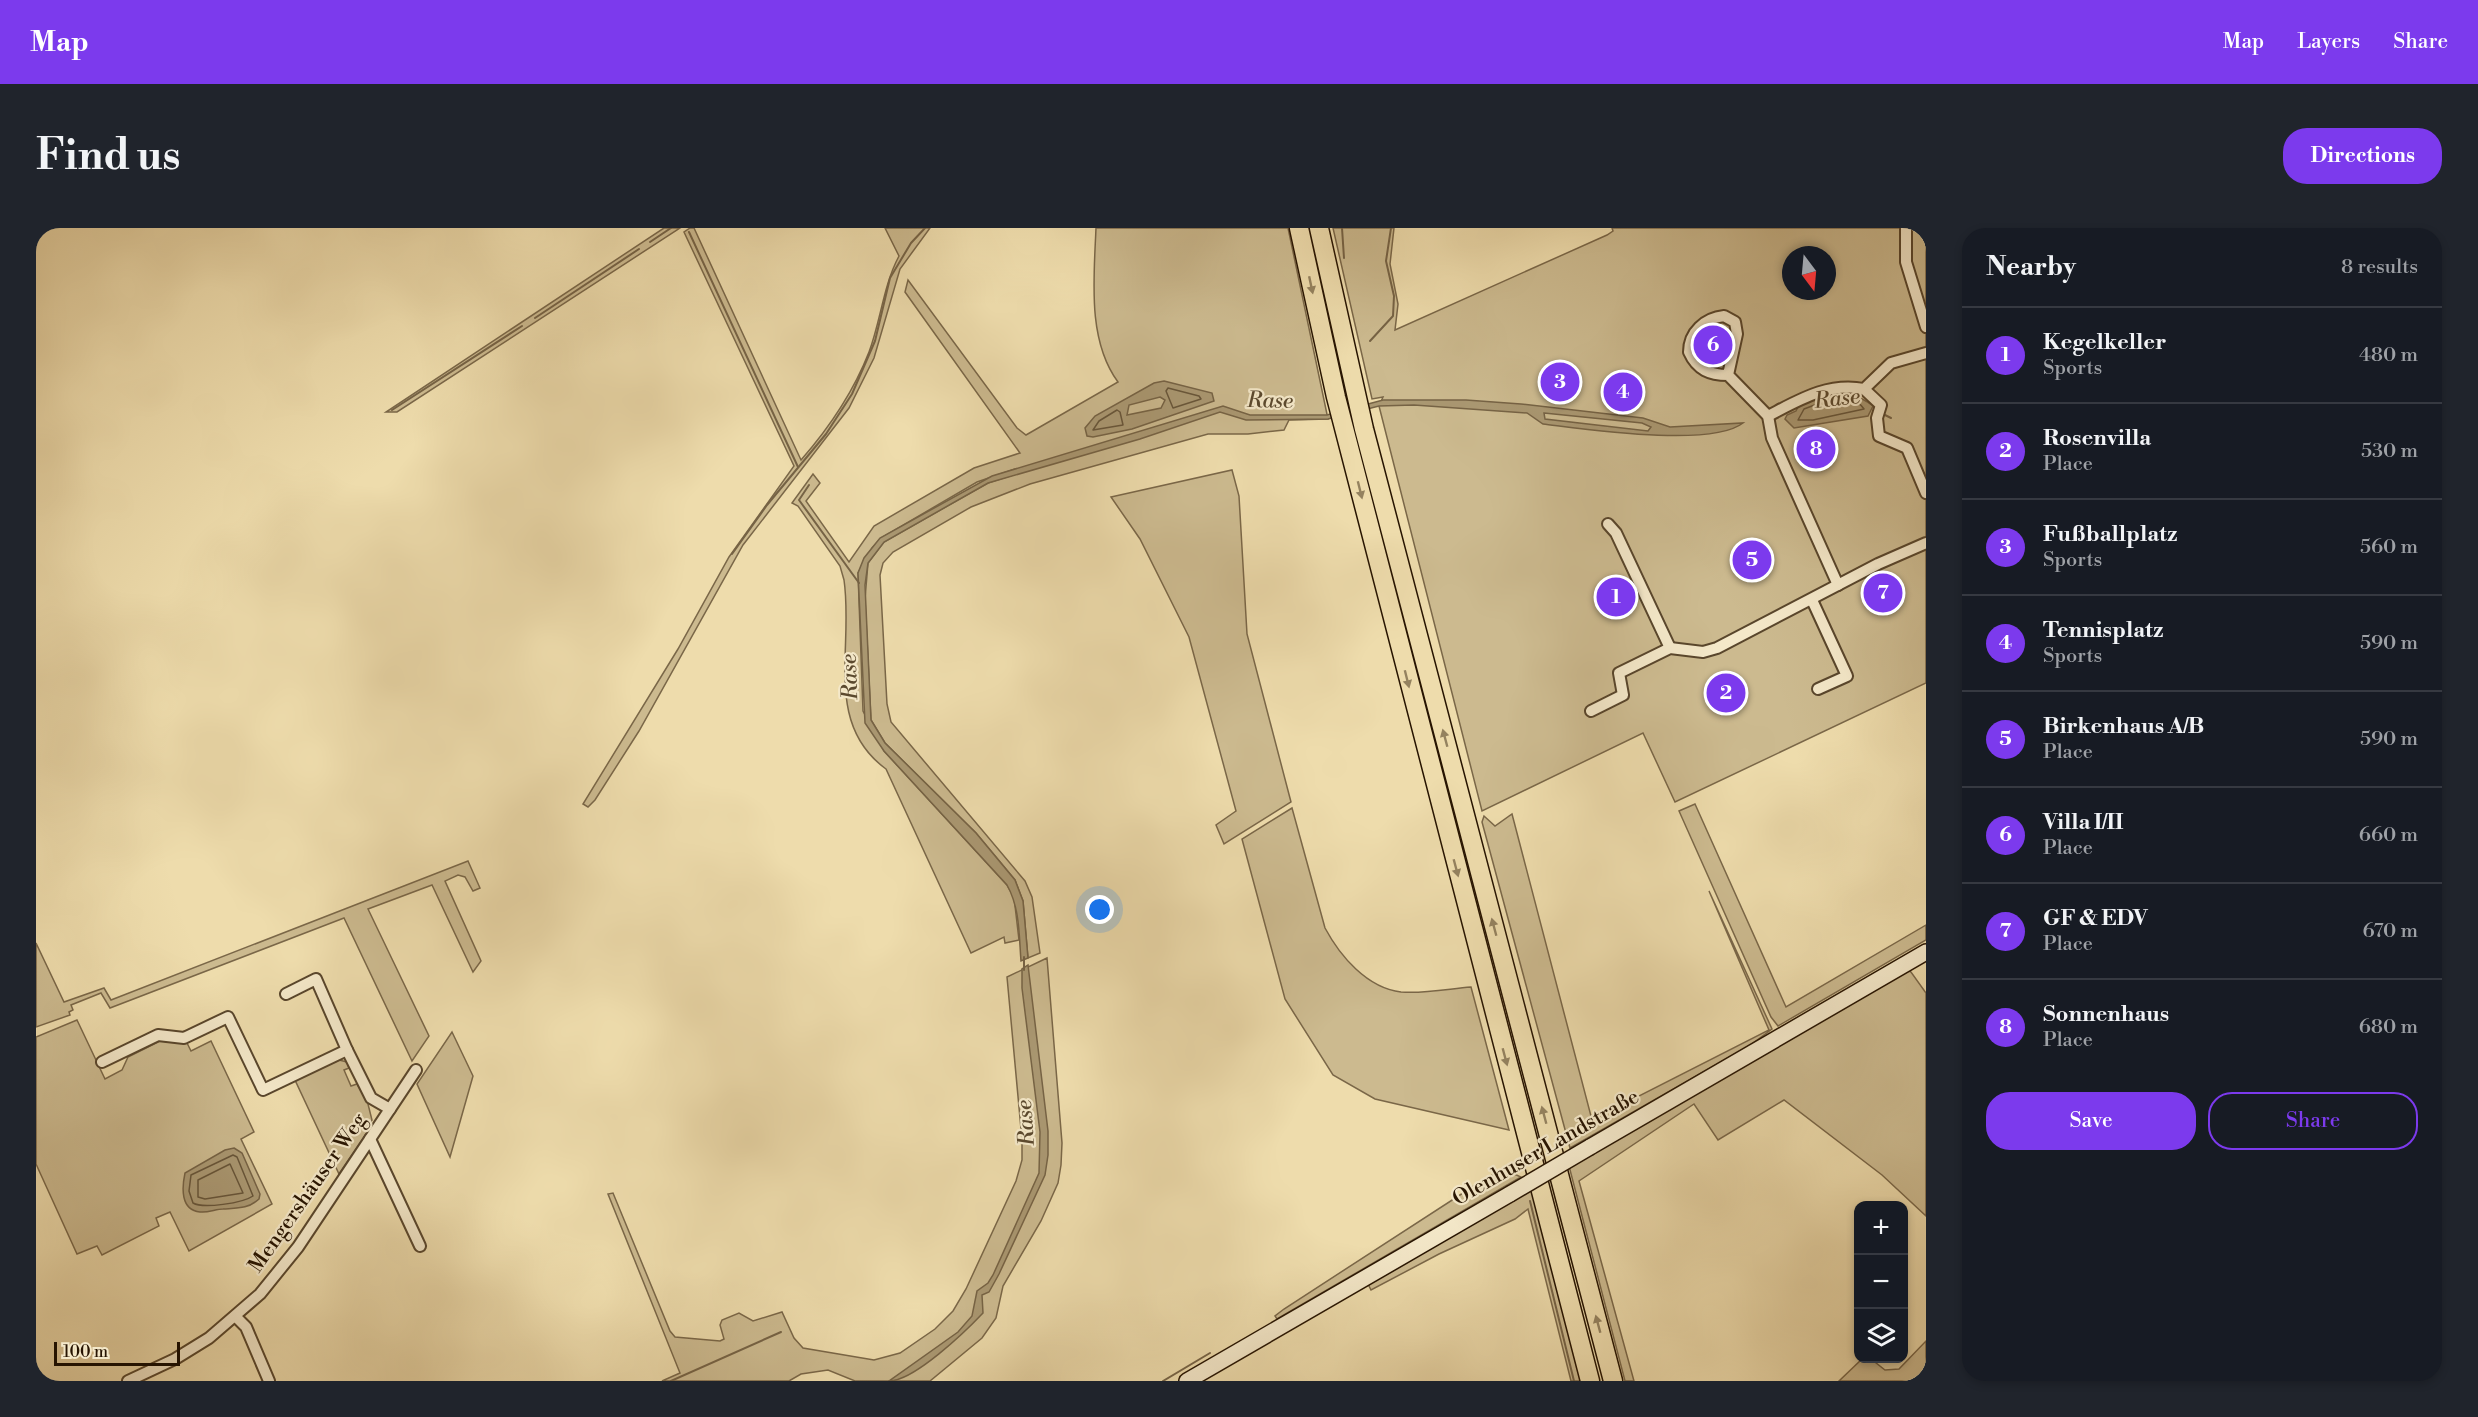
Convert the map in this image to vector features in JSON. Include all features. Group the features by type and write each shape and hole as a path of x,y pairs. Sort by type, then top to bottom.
{"highway":[{"path":"1299,228 1345,434 1590,1381"},
{"path":"1320,228 1364,429 1613,1381"}],"street":[{"path":"1906,228 1906,262 1926,327"},
{"path":"1728,375 1737,334 1735,322 1724,316 1711,319 1696,331 1689,352 1693,361 1708,373 1728,375 1768,416 1772,438 1838,585"},
{"path":"1864,389 1891,363 1926,353"},
{"path":"1768,416 1820,391 1852,387 1864,389 1881,403 1879,436 1907,448 1926,493"},
{"path":"1608,524 1616,533 1670,648"},
{"path":"1591,711 1623,695 1619,673 1670,648 1698,652 1711,650 1926,543"},
{"path":"1812,600 1847,676 1818,689"},
{"name":"Olenhuser Landstraße","path":"1187,1381 1926,952"},
{"path":"286,994 315,979 371,1098 390,1109"},
{"path":"102,1062 158,1035 184,1038 228,1017 263,1090 347,1050"},
{"name":"Mengershäuser Weg","path":"128,1381 190,1350 236,1317 284,1265 416,1070"},
{"path":"370,1139 420,1246"},
{"path":"236,1317 246,1326 269,1381"}],"shaded area":[{"path":"664,228 680,228 397,412 386,412"},
{"path":"694,228 801,460 840,409 856,382 869,352 889,279 899,256 885,228 930,228 900,269 874,358 849,408 743,545 639,731 595,800 588,807 583,804 678,649 729,557 794,466 684,232"},
{"path":"1096,228 1288,228 1328,419 1289,420 1284,430 1248,434 1208,434 1030,484 971,507 893,552 883,563 880,575 887,704 891,722 1025,881 1032,897 1040,953 1028,958 1023,901 1015,880 976,833 885,743 871,720 865,599 868,563 884,542 988,483 1016,474 1015,469 977,482 881,538 872,548 858,573 863,711 884,751 1007,885 1014,897 1019,940 1005,943 1004,937 971,953 886,769 867,750 854,729 845,682 844,580 840,566 798,506 792,503 813,474 820,483 806,501 849,562 874,526 974,468 1020,453 905,292 908,280 1017,428 1026,435 1118,382 1101,347 1097,328 1094,288"},
{"path":"1333,228 1394,228 1390,264 1398,304 1395,330 1607,235 1613,231 1612,228 1926,228 1926,683 1675,802 1643,733 1482,811 1379,406 1383,397 1372,399"},
{"path":"1232,470 1239,496 1247,634 1291,802 1224,844 1216,825 1236,811 1189,637 1140,539 1111,497"},
{"path":"1695,804 1786,1007 1926,925 1926,940 1778,1026 1771,1017 1679,811"},
{"path":"1292,808 1325,928 1338,949 1356,969 1377,984 1401,992 1427,992 1471,987 1509,1130 1375,1099 1333,1075 1285,999 1242,839"},
{"path":"1512,814 1592,1120 1769,1030 1709,891 1772,1029 1749,1046 1570,1148 1482,822 1484,816 1495,826"},
{"path":"468,861 480,888 473,891 465,877 458,875 445,881 481,961 473,972 432,885 368,909 429,1036 412,1061 344,918 110,1008 101,993 71,1005 73,1010 69,1012 70,1015 36,1027 36,943 64,1002 104,988 111,1000"},
{"path":"1047,958 1062,1143 1058,1183 1041,1221 1003,1286 996,1318 982,1338 930,1381 855,1381 828,1370 801,1374 789,1381 662,1381 680,1373 608,1194 613,1193 670,1331 675,1337 720,1341 724,1339 720,1325 722,1320 739,1313 753,1321 782,1312 794,1338 803,1348 874,1360 900,1353 935,1329 953,1311 966,1289 1016,1181 1022,1160 1007,977"},
{"path":"1905,969 1911,972 1926,993 1926,1216 1882,1175 1784,1100 1718,1140 1694,1104 1579,1181 1634,1381 1625,1381 1569,1166"},
{"path":"77,1020 105,1079 122,1070 128,1057 160,1041 187,1043 191,1051 211,1041 254,1132 241,1139 272,1204 189,1251 170,1212 156,1218 159,1226 102,1255 97,1246 77,1254 36,1164 36,1037"},
{"path":"452,1032 473,1076 450,1157 417,1084"},
{"path":"339,1060 347,1062 349,1068 344,1070 351,1086 357,1084 367,1100 372,1120 367,1128 369,1130 339,1174 295,1080"},
{"path":"1503,1169 1521,1177 1277,1319 1275,1316 1480,1182"},
{"path":"1531,1188 1581,1381 1571,1381 1528,1209 1515,1219 1439,1254 1371,1290 1367,1282"},
{"path":"1926,1341 1926,1381 1839,1381 1858,1363 1876,1363 1885,1370 1899,1369 1908,1363 1908,1360"}],"water":[{"path":"1164,381 1212,393 1214,401 1132,429 1093,437 1087,436 1085,428 1095,416 1154,383","holes":["1160,397 1165,400 1161,408 1127,415 1129,405"]},
{"path":"1828,394 1852,396 1873,406 1868,416 1794,428 1785,419 1787,415 1796,411 1799,405"},
{"path":"1383,400 1466,400 1643,418 1670,427 1743,423 1727,430 1677,436 1543,424 1527,413 1414,405 1379,406 1328,419 1246,420 1220,412 1140,439 988,483 884,542 868,563 865,585 871,720 885,743 976,833 1015,880 1023,901 1028,958 1021,961 1017,913 1007,885 884,751 865,723 858,573 864,558 880,538 992,476 1223,406 1250,415 1327,415","holes":["1544,413 1642,423 1651,427 1648,431 1545,419"]},
{"path":"1028,965 1048,1131 1045,1175 999,1274 989,1292 982,1295 983,1313 939,1354 912,1373 889,1381 958,1332 972,1316 977,1291 988,1283 993,1275 1039,1173 1040,1132 1022,988 1022,969"},
{"path":"234,1148 242,1153 260,1194 259,1199 251,1205 242,1207 206,1212 193,1210 184,1197 185,1173 225,1150"}],"waterway":[{"path":"650,242 671,228"},
{"path":"732,554 767,505 826,434 852,394 875,341 890,278 911,243 925,228"},
{"path":"1342,228 1344,258"},
{"path":"1370,341 1393,316 1394,296 1386,261 1391,228"},
{"path":"689,232 798,467"},
{"path":"535,318 639,249"},
{"path":"392,410 522,326"},
{"name":"Rase","path":"1883,414 1891,418"},
{"path":"809,485 799,500 859,583"},
{"name":"Rase","path":"1024,957 1024,970"},
{"path":"1530,1201 1574,1381"},
{"path":"671,1381 781,1332"},
{"path":"1163,1381 1210,1353"}],"place":[{"name":"Villa I/II","path":"1713,345"},
{"name":"Fußballplatz","path":"1560,382"},
{"name":"Tennisplatz","path":"1623,392"},
{"name":"Sonnenhaus","path":"1816,449"},
{"name":"Birkenhaus A/B","path":"1752,560"},
{"name":"GF & EDV","path":"1883,593"},
{"name":"Kegelkeller","path":"1616,597"},
{"name":"Rosenvilla","path":"1726,693"}]}
